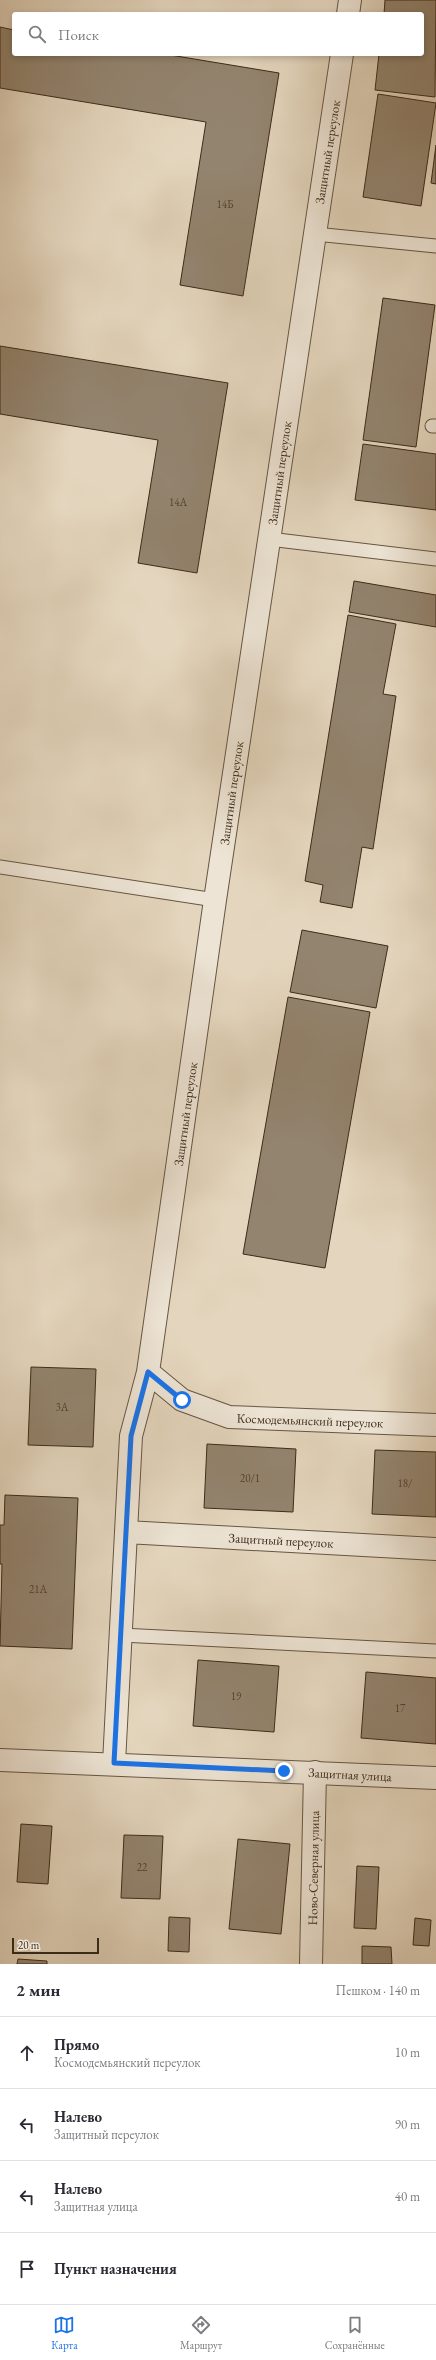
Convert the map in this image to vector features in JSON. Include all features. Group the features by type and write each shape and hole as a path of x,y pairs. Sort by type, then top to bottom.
{"street":[{"path":"348,12 350,0"},
{"name":"Защитный переулок","path":"114,1763 131,1436 148,1372 215,900 342,56"},
{"name":"Космодемьянский переулок","path":"148,1372 182,1400 230,1417 436,1425"},
{"name":"Защитный переулок","path":"126,1532 436,1549"},
{"name":"Защитная улица","path":"0,1760 114,1763 436,1778"},
{"name":"Ново-Северная улица","path":"311,1964 315,1772"}],"lane":[{"path":"315,234 436,246"},
{"path":"269,539 436,559"},
{"path":"0,867 215,900"},
{"path":"121,1635 436,1651"}],"building":[{"path":"385,0 436,0 435,97 375,90 379,56 424,56 424,12 384,12"},
{"path":"0,27 12,30 12,56 176,56 279,73 243,296 180,285 206,122 0,88"},
{"path":"378,94 436,103 421,206 363,197"},
{"path":"436,145 436,184 431,183"},
{"path":"383,298 435,305 416,447 363,440"},
{"path":"0,346 228,383 197,573 138,563 158,440 0,414"},
{"path":"363,444 436,454 436,510 355,500"},
{"path":"354,581 436,595 436,627 349,612"},
{"path":"348,615 396,624 383,694 396,696 373,849 362,847 352,908 320,902 323,885 305,881"},
{"path":"302,930 388,946 376,1008 290,992"},
{"path":"288,997 370,1012 325,1268 243,1254"},
{"path":"31,1367 96,1369 93,1447 28,1445"},
{"path":"207,1444 296,1449 293,1512 204,1508"},
{"path":"375,1450 436,1452 436,1517 372,1514"},
{"path":"5,1495 78,1498 72,1649 0,1646 2,1564 0,1564 0,1525 4,1525"},
{"path":"198,1660 279,1666 274,1732 193,1726"},
{"path":"366,1672 436,1678 436,1744 361,1738"},
{"path":"21,1824 52,1826 48,1884 17,1882"},
{"path":"124,1835 163,1836 160,1899 121,1898"},
{"path":"238,1839 290,1844 281,1934 229,1929"},
{"path":"357,1866 379,1867 376,1929 354,1928"},
{"path":"169,1917 190,1918 189,1952 168,1951"},
{"path":"415,1918 431,1920 429,1946 413,1945"},
{"path":"362,1946 391,1947 392,1964 362,1964"},
{"path":"18,1959 47,1961 47,1964 17,1964"}],"route":[{"path":"182,1400 148,1372 131,1436 114,1763 284,1771"}]}
